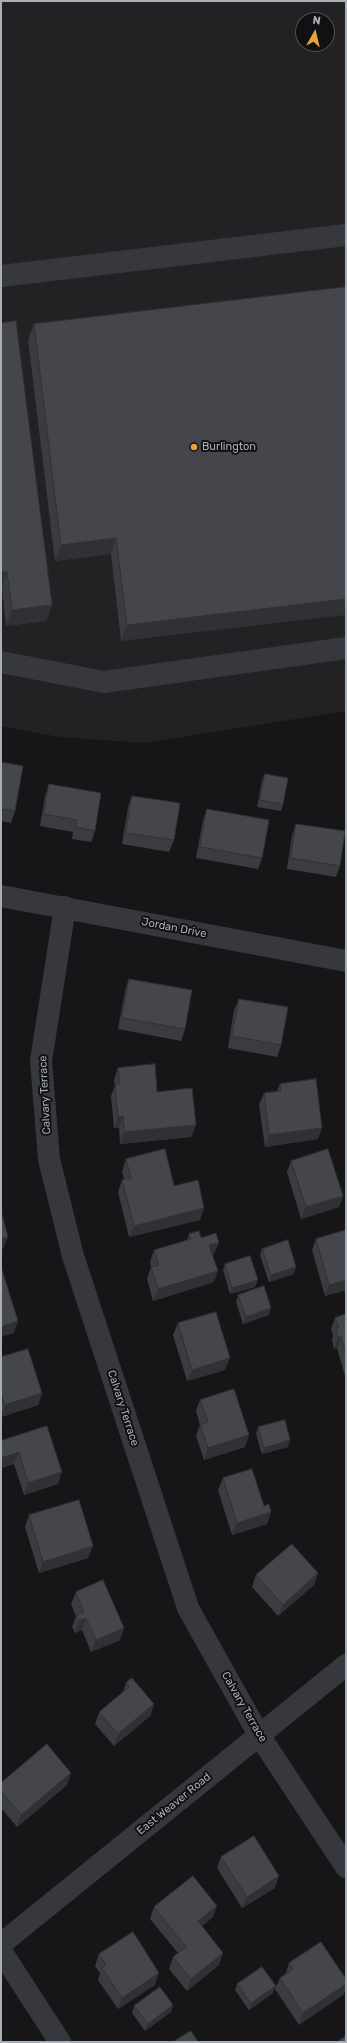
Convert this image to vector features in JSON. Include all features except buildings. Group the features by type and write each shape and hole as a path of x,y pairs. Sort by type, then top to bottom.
{"street":[{"path":"1,276 346,235"},
{"path":"1,662 104,682 346,648"},
{"name":"Jordan Drive","path":"1,896 346,961"},
{"name":"Calvary Terrace","path":"65,907 41,1061 49,1159 73,1256 188,1608 259,1735 346,1867"},
{"name":"East Weaver Road","path":"1,1944 346,1665"},
{"path":"1,1951 60,2042"}],"shaded area":[{"path":"1,1 346,1 346,711 144,743 59,737 1,726"}],"place":[{"name":"Burlington","path":"194,447"}]}
